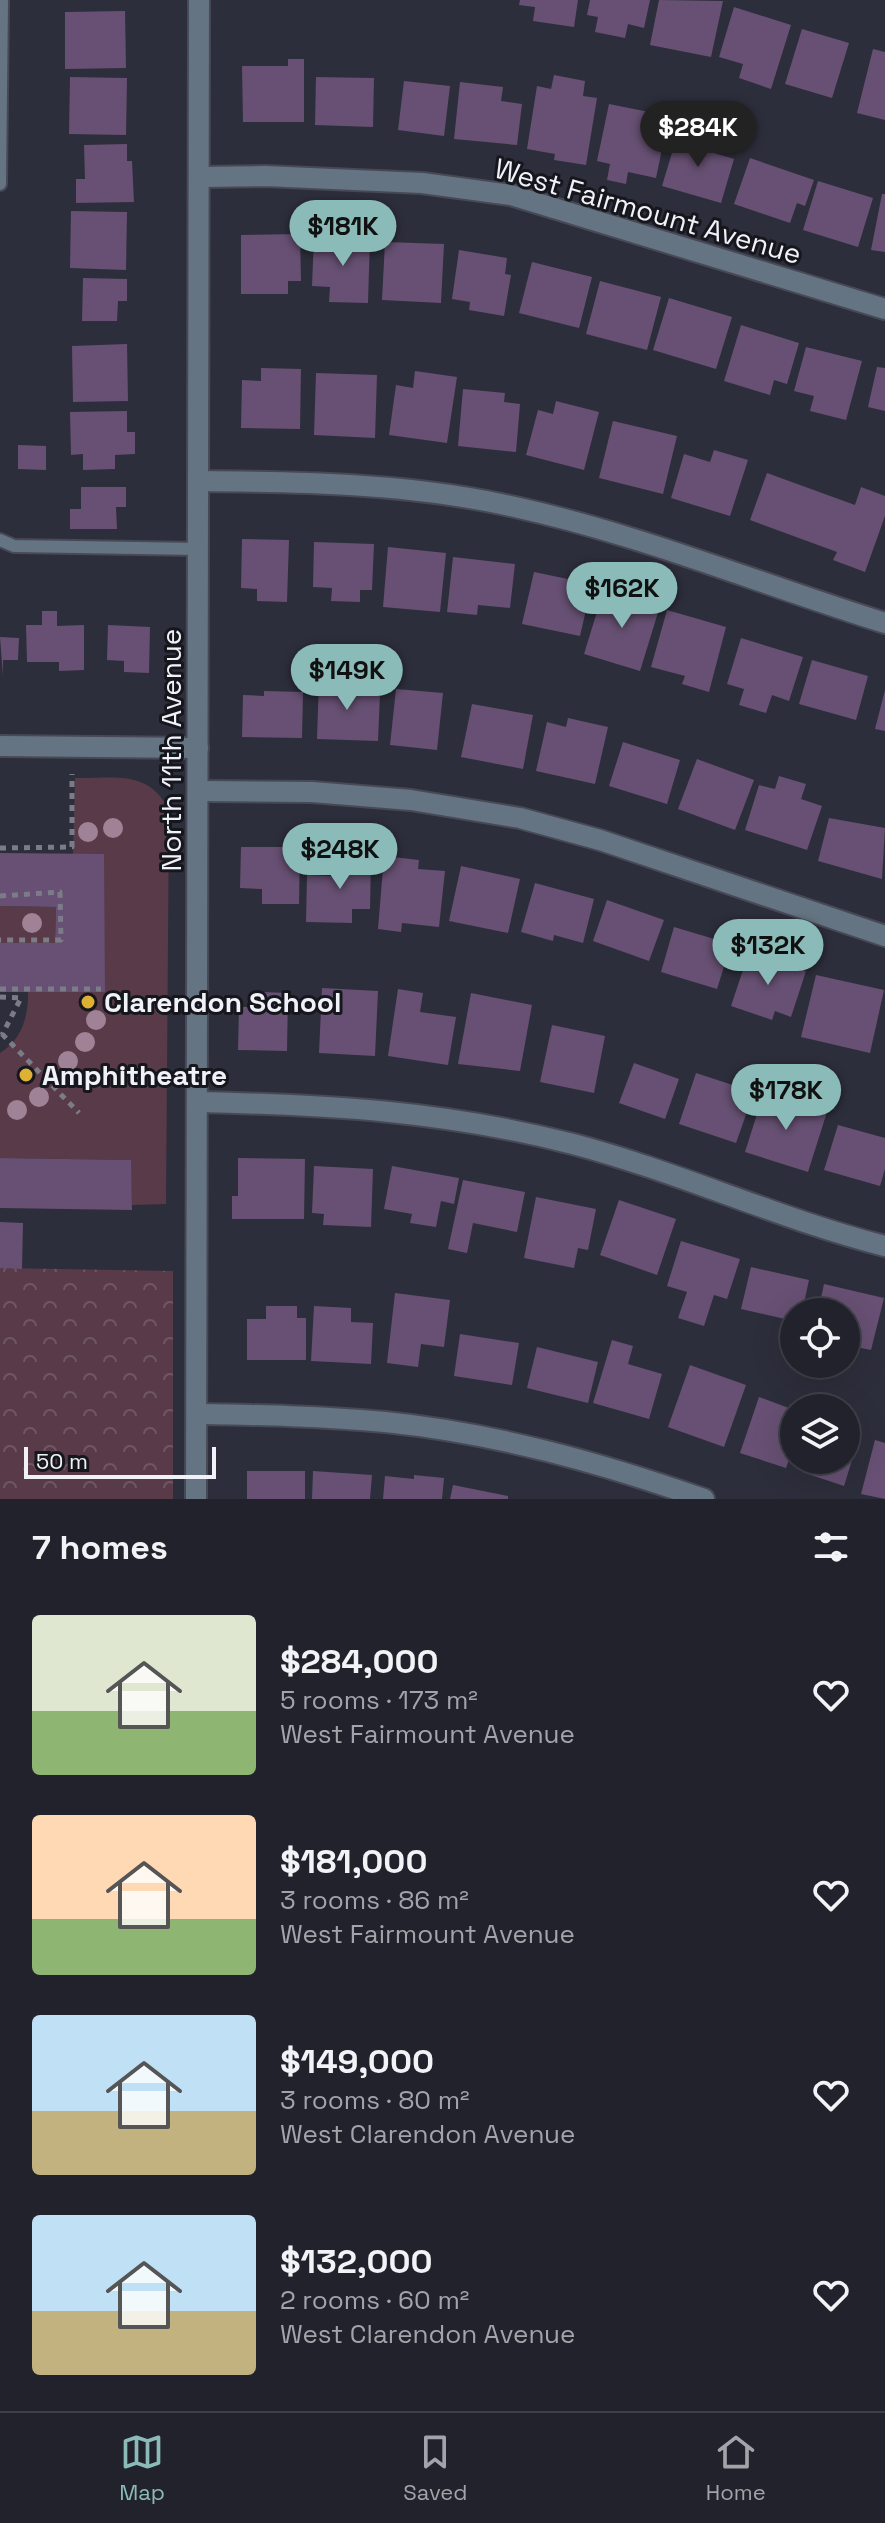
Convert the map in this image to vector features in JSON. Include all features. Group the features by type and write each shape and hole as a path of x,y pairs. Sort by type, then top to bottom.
{"street":[{"name":"North 11th Avenue","path":"196,1499 199,0"},
{"name":"West Fairmount Avenue","path":"200,177 265,176 422,183 511,195 885,309"},
{"path":"198,481 353,483 502,504 696,558 885,623"},
{"path":"0,746 198,748"},
{"path":"199,791 312,792 411,800 520,818 600,840 885,936"},
{"path":"199,1102 358,1106 491,1124 659,1171 885,1246"},
{"path":"197,1414 338,1418 444,1430 586,1461 704,1499"}],"lane":[{"path":"0,184 2,0"},
{"path":"0,540 14,546 198,549"}],"path":[{"path":"0,848 72,847 72,774"},
{"path":"0,896 60,892 61,940 0,940"},
{"path":"0,989 101,989"},
{"path":"0,997 21,998 1,1035 79,1113"}],"green space":[{"path":"75,778 117,778 141,782 161,797 169,810 166,1204 132,1205 130,1160 0,1158 0,1053 14,1041 23,1025 28,989 104,992 73,854"},
{"path":"0,906 56,907 55,943 0,943"},
{"path":"0,1268 173,1271 173,1499 0,1499"}],"building":[{"path":"520,0 578,0 574,27 533,21 535,7 519,5"},
{"path":"590,0 650,0 644,28 628,24 625,38 595,32 598,17 587,15"},
{"path":"659,0 723,1 711,57 650,45"},
{"path":"734,7 791,25 771,89 739,78 743,64 719,57"},
{"path":"125,11 126,68 65,69 65,12"},
{"path":"802,29 849,43 832,98 785,84"},
{"path":"873,49 885,52 885,120 857,113"},
{"path":"288,59 304,59 304,122 243,122 242,66 288,66"},
{"path":"554,75 585,81 583,96 597,98 586,165 554,160 555,154 527,149 537,86 551,89"},
{"path":"70,77 127,78 126,135 69,134"},
{"path":"316,77 374,78 373,127 315,125"},
{"path":"404,81 450,86 444,136 398,130"},
{"path":"460,82 503,87 501,101 522,104 517,145 454,139"},
{"path":"609,104 669,116 656,178 628,172 626,184 607,180 610,164 597,161"},
{"path":"678,133 717,145 714,153 734,159 721,203 662,186"},
{"path":"127,144 127,161 132,161 134,202 76,203 76,179 85,179 84,145"},
{"path":"750,158 814,180 805,206 797,203 790,223 734,204"},
{"path":"818,181 873,198 858,247 803,230"},
{"path":"882,194 885,194 885,252 871,250"},
{"path":"71,211 127,212 126,270 70,268"},
{"path":"300,234 301,281 288,281 288,294 241,294 241,235"},
{"path":"314,237 370,238 368,303 329,302 330,287 312,286"},
{"path":"385,242 444,244 441,303 382,300"},
{"path":"459,250 507,258 505,274 511,275 504,316 469,310 470,302 452,299"},
{"path":"532,262 592,277 579,328 519,313"},
{"path":"83,278 127,279 127,301 118,301 117,321 82,321"},
{"path":"600,281 661,297 647,350 586,334"},
{"path":"669,298 732,317 716,369 653,350"},
{"path":"741,325 799,343 787,384 774,380 770,395 724,381"},
{"path":"127,344 128,401 73,402 72,346"},
{"path":"806,347 862,361 846,420 810,411 814,396 794,391"},
{"path":"877,367 885,368 885,411 868,407"},
{"path":"261,368 301,369 300,429 241,428 242,380 261,381"},
{"path":"415,371 457,377 447,443 389,435 396,385 413,388"},
{"path":"316,373 377,375 375,438 314,435"},
{"path":"463,389 505,393 504,402 520,404 516,452 458,446"},
{"path":"556,401 599,412 584,470 526,455 538,410 553,414"},
{"path":"127,411 127,432 135,432 135,454 115,455 115,469 83,470 83,454 71,455 70,412"},
{"path":"613,421 677,436 663,494 599,478"},
{"path":"18,445 46,446 46,470 18,469"},
{"path":"714,450 748,460 730,516 671,498 684,454 710,462"},
{"path":"767,473 855,505 861,487 885,496 885,516 865,572 833,560 837,552 750,520"},
{"path":"81,487 126,487 126,507 116,507 117,529 70,529 70,509 81,509"},
{"path":"242,539 289,540 287,602 257,601 257,589 241,588"},
{"path":"314,542 374,544 372,590 360,590 360,602 331,601 332,588 313,587"},
{"path":"388,547 446,553 440,612 383,607"},
{"path":"453,557 515,564 510,608 478,605 477,615 447,612"},
{"path":"534,572 592,584 580,636 522,624"},
{"path":"604,589 660,606 640,671 584,654"},
{"path":"667,610 726,627 709,692 682,684 685,676 651,667"},
{"path":"42,611 57,611 57,626 84,625 84,670 59,671 59,662 27,662 26,625 42,625"},
{"path":"108,625 150,627 149,673 124,672 124,661 107,660"},
{"path":"0,637 19,638 18,660 3,660 3,676"},
{"path":"741,638 803,657 789,701 772,695 766,713 739,705 744,689 727,684"},
{"path":"812,660 868,676 856,720 799,704"},
{"path":"319,679 362,680 361,694 380,694 378,741 317,739"},
{"path":"396,689 443,693 437,750 390,745"},
{"path":"885,690 885,731 875,729"},
{"path":"264,691 303,692 302,738 242,737 243,695 264,696"},
{"path":"472,704 533,715 523,769 461,757"},
{"path":"568,718 608,727 595,784 536,771 547,722 566,727"},
{"path":"623,742 680,760 667,804 609,786"},
{"path":"697,759 754,780 735,830 678,809"},
{"path":"779,776 806,784 801,799 822,806 807,850 745,830 759,785 775,789"},
{"path":"829,818 885,828 882,879 818,861"},
{"path":"241,847 300,847 299,904 262,904 262,889 240,888"},
{"path":"0,853 104,854 105,992 0,992 0,943 55,943 56,907 0,906"},
{"path":"332,856 371,857 370,909 352,909 352,923 306,922 307,875 332,876"},
{"path":"384,856 419,860 418,869 445,871 439,927 402,923 401,932 378,929"},
{"path":"461,866 520,879 508,933 449,921"},
{"path":"535,883 594,899 583,943 554,935 553,941 521,932"},
{"path":"607,900 664,920 649,961 593,941"},
{"path":"674,927 731,944 717,989 661,972"},
{"path":"749,952 806,971 791,1017 775,1011 772,1020 731,1006"},
{"path":"816,975 884,990 870,1053 801,1037"},
{"path":"322,988 378,991 375,1056 319,1053"},
{"path":"398,989 423,993 420,1012 456,1017 448,1065 388,1056"},
{"path":"262,992 288,993 287,1051 238,1050 239,1007 261,1007"},
{"path":"471,993 532,1005 520,1071 458,1064"},
{"path":"552,1025 605,1036 594,1093 540,1082"},
{"path":"634,1063 679,1079 665,1119 619,1103"},
{"path":"696,1073 754,1092 736,1143 679,1124"},
{"path":"764,1092 827,1112 808,1172 745,1152"},
{"path":"838,1125 885,1138 885,1169 880,1186 824,1170"},
{"path":"0,1158 131,1160 132,1210 0,1208"},
{"path":"238,1158 305,1159 304,1219 232,1219 232,1196 238,1196"},
{"path":"314,1166 373,1169 371,1227 323,1225 324,1214 312,1213"},
{"path":"392,1166 459,1178 454,1204 441,1201 436,1227 410,1223 412,1214 384,1209"},
{"path":"463,1180 525,1192 517,1232 473,1223 467,1253 448,1249"},
{"path":"536,1197 596,1209 588,1250 578,1248 574,1268 524,1258"},
{"path":"619,1200 676,1219 657,1275 600,1255"},
{"path":"0,1222 23,1223 22,1269 0,1268"},
{"path":"681,1241 740,1259 727,1299 714,1295 704,1326 678,1318 687,1292 667,1286"},
{"path":"751,1267 809,1280 805,1298 780,1298 780,1318 741,1309"},
{"path":"824,1284 884,1298 871,1350 860,1348 860,1298 821,1298"},
{"path":"395,1293 450,1300 444,1347 421,1344 418,1367 387,1363"},
{"path":"266,1306 297,1306 297,1318 306,1318 306,1360 247,1360 247,1319 266,1319"},
{"path":"314,1306 351,1308 351,1322 373,1323 371,1364 311,1361"},
{"path":"460,1334 519,1343 512,1385 454,1376"},
{"path":"612,1340 633,1346 628,1364 662,1374 649,1419 593,1403"},
{"path":"537,1347 598,1362 588,1403 527,1388"},
{"path":"690,1365 746,1385 724,1447 668,1427"},
{"path":"759,1397 780,1405 780,1466 740,1453"},
{"path":"875,1440 885,1443 885,1499 861,1494"},
{"path":"247,1471 305,1471 305,1499 247,1499"},
{"path":"313,1471 372,1475 370,1499 312,1499"},
{"path":"808,1474 848,1474 844,1486"},
{"path":"414,1475 444,1478 442,1499 383,1499 385,1476 414,1479"},
{"path":"453,1485 508,1496 508,1499 450,1499"}],"place":[{"name":"Clarendon School","path":"88,1002"},
{"name":"Amphitheatre","path":"26,1075"}]}
